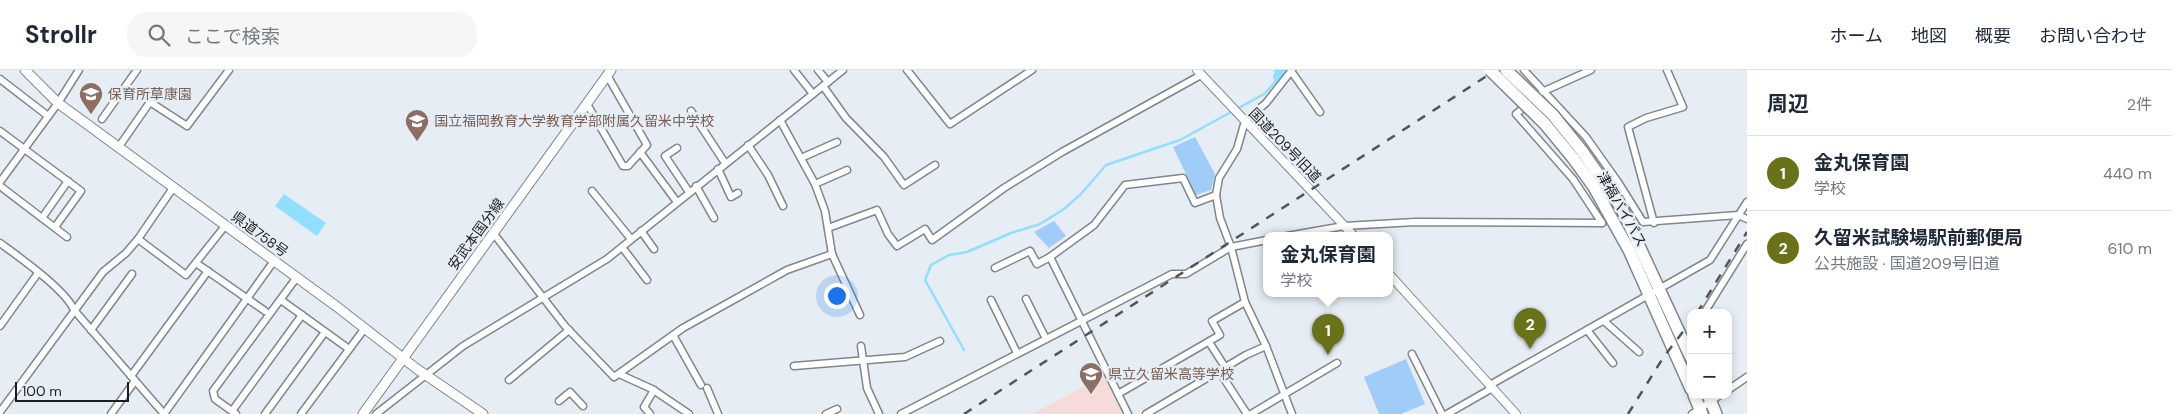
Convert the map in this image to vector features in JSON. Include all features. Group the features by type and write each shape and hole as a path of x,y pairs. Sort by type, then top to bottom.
{"highway":[{"name":"津福バイパス","path":"1490,70 1578,155 1594,166 1621,207 1689,354"},
{"name":"津福バイパス","path":"1506,70 1553,115 1578,155 1630,250 1648,295 1687,380"},
{"path":"1695,399 1698,412"},
{"path":"1713,399 1716,414"}],"main road":[{"name":"県道758号","path":"25,70 58,103 297,277 427,375 483,414"},
{"name":"安武本国分線","path":"363,414 609,73"}],"street":[{"path":"67,236 0,184 58,103 79,70"},
{"path":"102,119 137,70"},
{"path":"118,148 150,102 186,126 229,70"},
{"path":"794,70 813,94"},
{"path":"818,70 846,118 884,157 904,185 935,165"},
{"path":"376,414 463,346 543,299 607,258 843,70"},
{"path":"907,70 950,124 1032,70"},
{"path":"1292,414 1266,346 1245,302 1231,246 1220,218 1216,195 1219,178 1237,149 1245,121 1266,103 1292,70 1320,112"},
{"path":"1524,70 1594,147 1643,222 1738,215 1747,219"},
{"path":"1310,232 1344,226 1415,222 1602,223 1573,179 1516,114 1544,90 1591,70"},
{"path":"1654,222 1628,127 1646,118 1683,107 1667,70"},
{"path":"828,228 877,210 888,234 897,246 924,229 932,240 1004,188 1199,72"},
{"name":"国道209号旧道","path":"1199,72 1350,232"},
{"path":"587,104 622,166 628,166 647,146 609,73"},
{"path":"0,79 48,116"},
{"path":"691,111 725,163"},
{"path":"780,120 815,184 825,211 832,254 860,314"},
{"path":"0,131 81,191 55,227"},
{"path":"801,158 837,142"},
{"path":"748,145 768,175 783,206"},
{"path":"677,148 665,156 689,192"},
{"path":"640,152 677,202"},
{"path":"718,169 731,197 738,193"},
{"path":"815,184 847,170"},
{"path":"995,268 1030,251 1037,264 1050,257 1094,225 1125,185 1183,178 1195,203 1216,195"},
{"path":"42,218 68,181"},
{"path":"696,186 714,218"},
{"path":"0,412 103,272 126,254 173,188"},
{"path":"592,191 631,239"},
{"path":"1448,414 1489,390 1490,385 1710,260 1747,202"},
{"path":"138,239 186,275 225,226"},
{"path":"641,231 654,249"},
{"path":"494,234 569,330 614,377 673,335 787,270 832,254"},
{"path":"901,414 1172,274 1186,274 1231,246 1263,241"},
{"path":"0,243 70,300 74,310 164,414 274,261"},
{"path":"1706,309 1747,244"},
{"path":"622,246 647,280"},
{"path":"1050,257 1080,321 1128,414"},
{"path":"196,263 265,311"},
{"path":"111,414 208,271"},
{"path":"0,326 38,273"},
{"path":"91,330 132,274"},
{"path":"297,277 213,391 215,399 234,413 302,315"},
{"path":"1393,278 1516,414"},
{"path":"281,300 349,350"},
{"path":"991,300 1017,353"},
{"path":"1026,300 1046,339"},
{"path":"1118,394 1220,335 1212,321 1245,302"},
{"path":"1604,321 1639,352"},
{"path":"301,414 365,328"},
{"path":"510,380 569,330"},
{"path":"1587,330 1613,363"},
{"path":"265,414 325,332"},
{"path":"673,335 704,386 718,414"},
{"path":"794,366 905,357 940,341"},
{"path":"1208,342 1247,414"},
{"path":"861,346 866,388 879,414"},
{"path":"1146,414 1222,369 1266,346"},
{"path":"1412,354 1442,414"},
{"path":"1251,414 1337,363"},
{"path":"619,374 654,390 689,414"},
{"path":"1732,387 1747,377"},
{"path":"650,414 644,407 654,390"},
{"path":"559,401 570,392 583,406"},
{"path":"1698,412 1711,399"},
{"path":"826,414 837,409"}],"shaded area":[{"path":"1195,137 1215,174 1211,190 1196,195 1173,147"},
{"path":"284,194 326,223 317,236 275,206"},
{"path":"1054,221 1066,236 1049,248 1034,232"},
{"path":"1406,359 1425,404 1401,414 1379,414 1364,377"},
{"name":"県立久留米高等学校","path":"1104,376 1123,414 1032,414"}],"waterway":[{"path":"964,350 925,280 931,265 949,255 967,252 1011,233 1040,224 1064,209 1080,195 1106,165 1180,140 1264,94 1280,77 1275,70"},
{"path":"1280,77 1286,70"}],"tunnel":[{"path":"1602,223 1643,222"}],"railway":[{"path":"964,414 1496,70"},
{"path":"1699,309 1747,232"},
{"path":"1628,414 1663,358 1687,326"}],"place":[{"name":"保育所草康園","path":"91,115"},
{"name":"国立福岡教育大学教育学部附属久留米中学校","path":"417,142"},
{"name":"久留米試験場駅前郵便局","path":"1530,349"},
{"name":"金丸保育園","path":"1328,355"},
{"name":"県立久留米高等学校","path":"1091,395"}]}
